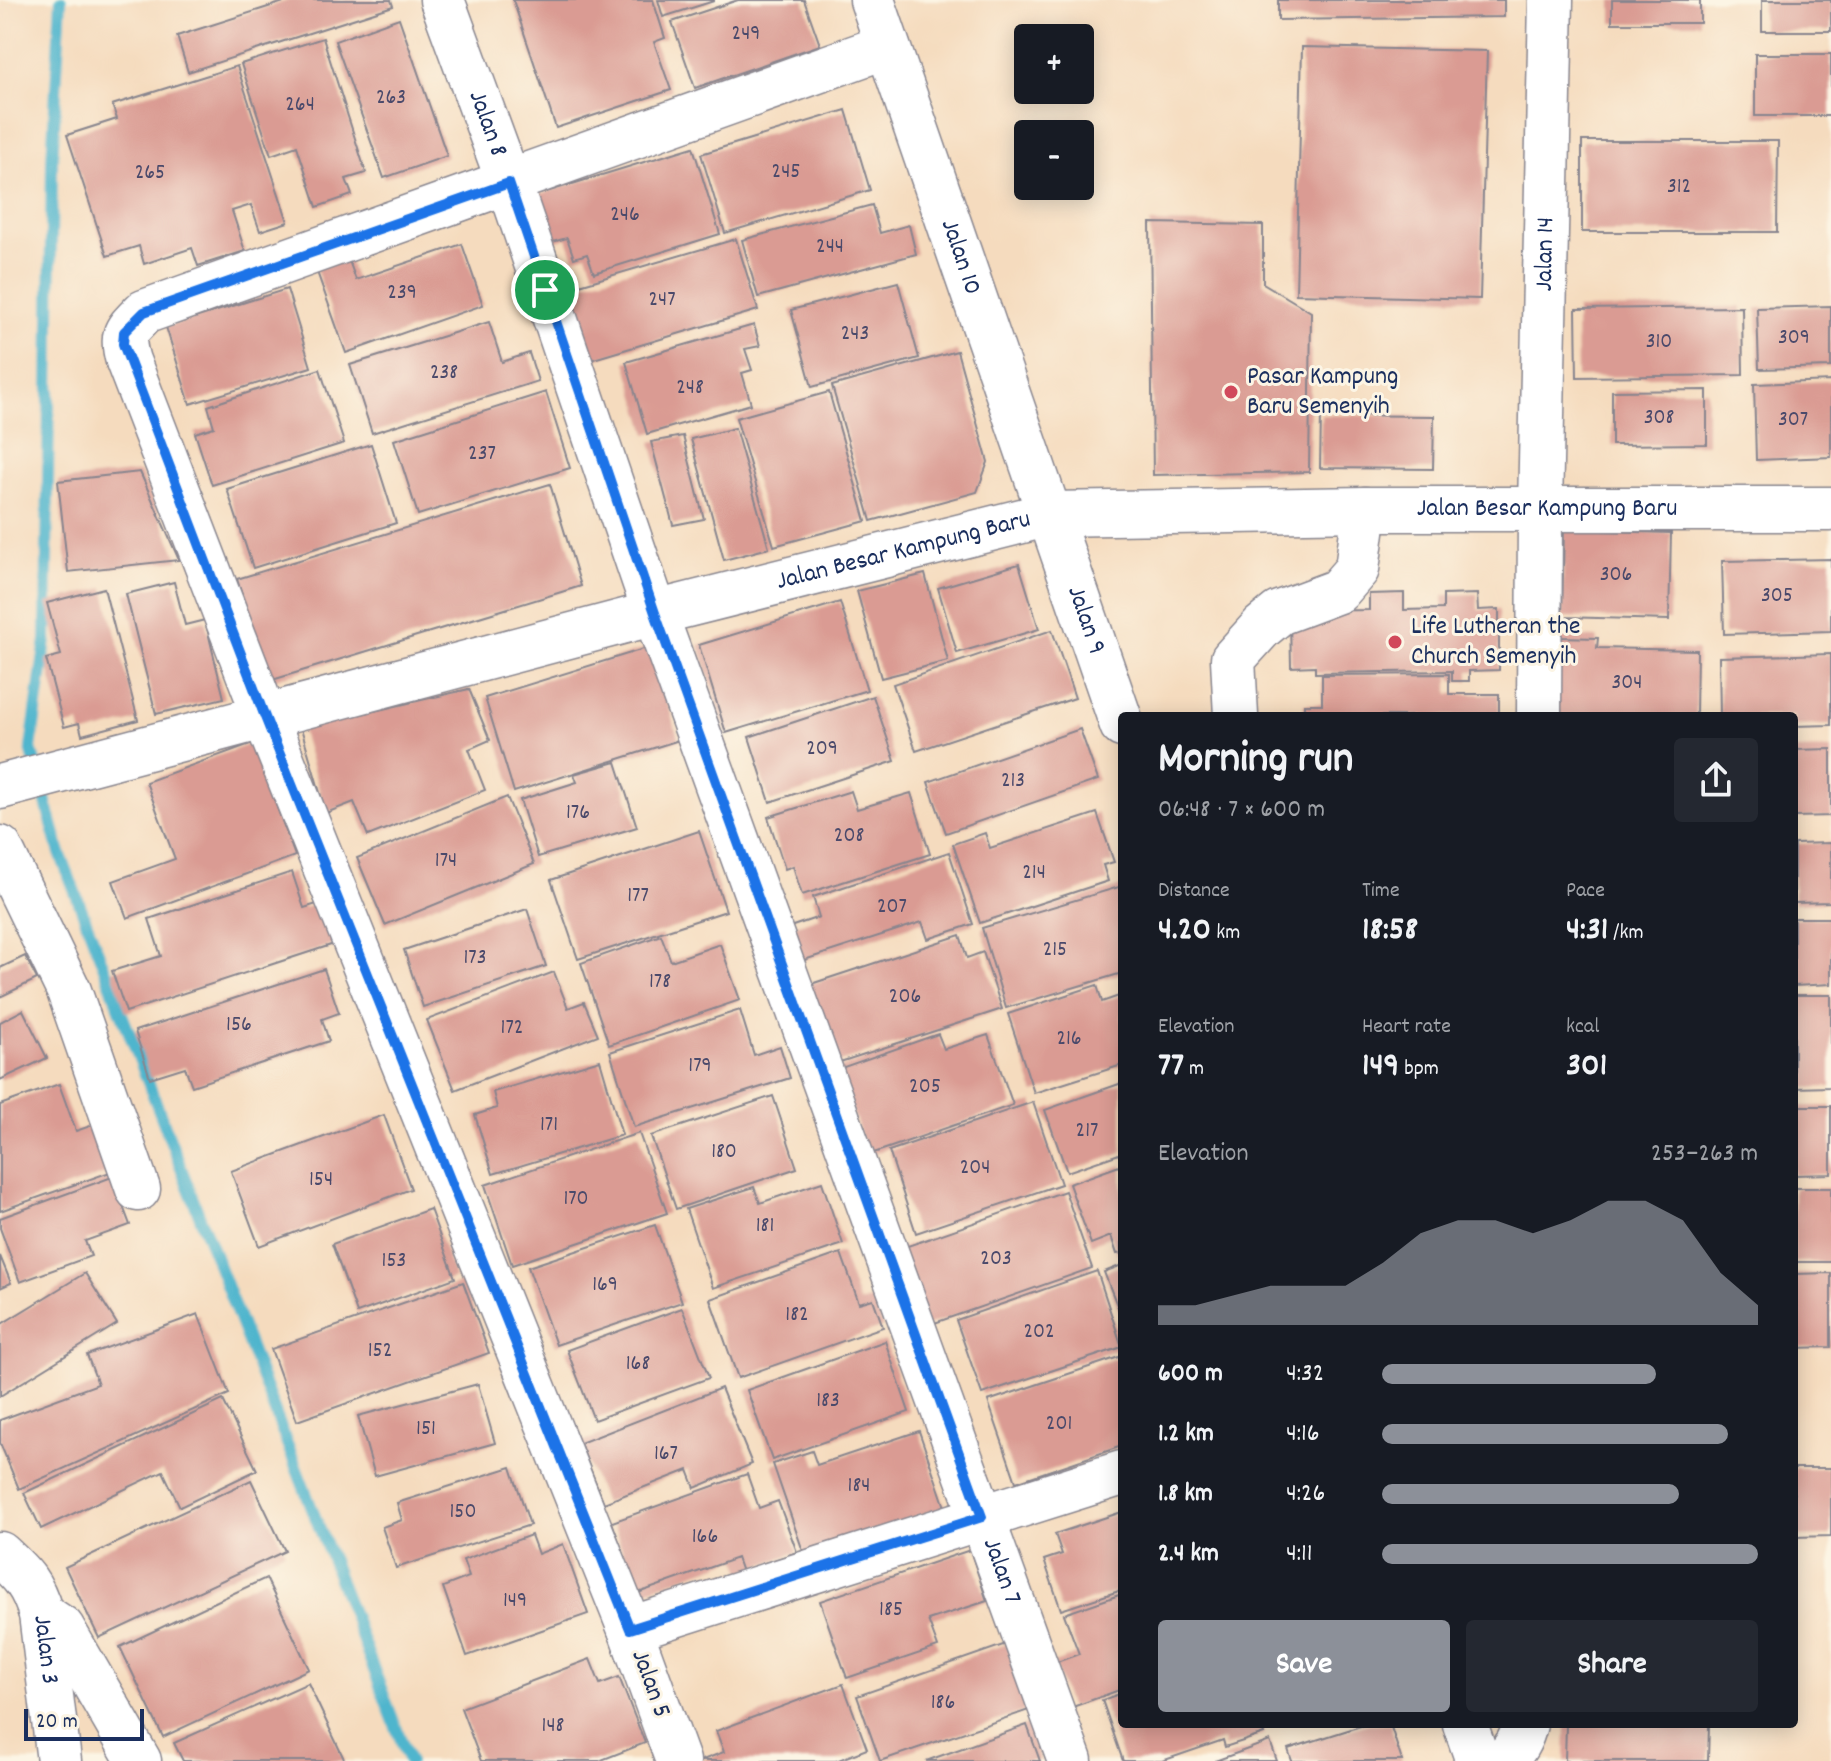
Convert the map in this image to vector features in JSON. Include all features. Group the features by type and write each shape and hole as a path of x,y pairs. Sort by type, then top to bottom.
{"street":[{"name":"Jalan 8","path":"442,0 509,183 655,613"},
{"name":"Jalan 10","path":"872,0 1050,514"},
{"name":"Jalan 14","path":"1539,712 1540,509 1551,0"},
{"path":"509,183 887,46"},
{"name":"Jalan 5","path":"509,183 144,312 124,332 123,344 265,717 630,1629 678,1761"},
{"path":"1236,712 1233,659 1279,613 1338,591 1357,569 1365,509"},
{"name":"Jalan Besar Kampung Baru","path":"0,787 655,613 1050,514 1365,509 1831,509"},
{"name":"Jalan 9","path":"1050,514 1118,713"},
{"name":"Jalan 7","path":"655,613 1070,1761"},
{"path":"0,848 69,991 138,1189"},
{"path":"630,1629 1118,1474"},
{"name":"Jalan 3","path":"0,1554 28,1580 35,1592 41,1614 59,1761"},
{"path":"41,1614 62,1628 139,1761"},
{"path":"1466,1728 1478,1761"},
{"path":"1503,1761 1511,1755 1524,1728"}],"building":[{"path":"290,0 391,0 393,6 188,72 177,36"},
{"path":"513,0 653,0 665,38 654,42 671,90 556,128"},
{"path":"658,0 714,0 714,1 663,17"},
{"path":"738,0 804,0 820,45 695,88 672,22"},
{"path":"1278,0 1504,0 1504,17 1278,20"},
{"path":"1612,0 1700,0 1700,23 1612,23"},
{"path":"1762,0 1831,0 1831,31 1762,31"},
{"path":"399,18 447,156 384,178 335,41"},
{"path":"323,38 366,173 346,179 352,195 317,207 297,146 271,155 241,64"},
{"path":"1302,47 1487,51 1480,299 1296,294"},
{"path":"1755,54 1831,54 1831,116 1755,116"},
{"path":"237,66 288,222 260,231 251,205 232,211 245,251 198,266 192,248 144,264 139,246 107,256 67,135 117,119 112,105"},
{"path":"846,110 870,190 725,233 701,154"},
{"path":"1582,141 1778,141 1777,232 1582,232"},
{"path":"693,147 720,234 594,273 587,254 574,258 567,238 545,244 530,197"},
{"path":"872,205 880,233 909,225 916,254 758,297 742,240"},
{"name":"Pasar Kampung Baru Semenyih","path":"1150,223 1263,225 1263,283 1311,312 1309,472 1153,475"},
{"path":"736,239 758,310 587,361 566,289"},
{"path":"462,244 483,305 346,353 316,269 348,258 356,280"},
{"path":"898,282 919,358 812,387 791,310"},
{"path":"287,289 311,367 190,404 166,327"},
{"path":"1831,306 1831,367 1759,369 1757,308"},
{"path":"1742,307 1743,375 1577,377 1576,309"},
{"path":"489,322 502,362 529,353 538,381 372,433 350,365"},
{"path":"754,325 760,346 745,349 752,370 742,373 751,404 647,434 626,362"},
{"path":"957,351 988,462 977,492 871,521 832,386"},
{"path":"320,369 344,443 212,485 195,433 214,427 208,406"},
{"path":"1831,381 1831,457 1756,460 1754,384"},
{"path":"1707,390 1707,444 1612,445 1612,391"},
{"path":"546,392 570,468 418,515 394,440"},
{"path":"829,392 866,521 774,546 736,418"},
{"path":"1321,415 1434,416 1433,469 1320,468"},
{"path":"735,428 769,548 724,560 691,439"},
{"path":"683,436 704,519 673,525 651,442"},
{"path":"371,444 396,523 253,568 227,489"},
{"path":"140,472 179,560 68,572 58,481"},
{"path":"550,484 581,586 269,681 237,579"},
{"path":"1564,530 1671,533 1669,620 1562,617"},
{"path":"1831,559 1831,631 1724,634 1722,561"},
{"path":"1019,564 1039,629 957,653 938,588"},
{"path":"925,574 948,661 881,678 857,591"},
{"path":"174,582 185,625 205,620 224,698 156,714 126,594"},
{"path":"104,588 138,720 82,735 79,723 64,727 46,659 61,655 47,603"},
{"name":"Life Lutheran the Church Semenyih","path":"1404,593 1404,610 1443,609 1443,595 1477,594 1478,610 1499,609 1499,670 1469,671 1469,681 1452,681 1452,671 1315,673 1315,666 1291,667 1290,618 1314,611 1369,610 1369,594"},
{"path":"840,602 867,690 726,733 699,645"},
{"path":"1052,630 1075,698 916,751 893,684"},
{"path":"1558,637 1598,638 1597,648 1697,650 1696,712 1556,712"},
{"path":"650,647 679,740 514,792 485,698"},
{"path":"1831,654 1831,725 1798,726 1798,712 1720,712 1719,657"},
{"path":"1449,674 1449,694 1499,694 1499,712 1304,712 1304,704 1322,704 1322,675"},
{"path":"469,689 490,740 469,749 485,790 368,836 354,802 326,813 301,728"},
{"path":"873,696 895,761 770,802 749,737"},
{"path":"1080,729 1098,780 946,833 928,782"},
{"path":"253,743 295,856 127,918 113,881 175,859 146,782"},
{"path":"1831,749 1831,816 1798,817 1798,750"},
{"path":"616,762 637,827 538,857 520,800 577,782 574,774"},
{"path":"851,791 857,809 911,793 930,854 802,895 793,866 785,869 768,817"},
{"path":"507,797 534,864 385,925 357,858"},
{"path":"1097,813 1114,862 1103,865 1108,881 980,923 953,844 985,833 990,848"},
{"path":"699,831 726,911 578,959 551,880"},
{"path":"1831,843 1831,902 1798,903 1798,844"},
{"path":"949,852 973,924 928,939 922,922 798,962 787,928 819,917 813,897"},
{"path":"292,872 304,908 320,903 334,944 126,1012 112,971 161,956 149,919"},
{"path":"1118,887 1118,974 1006,1008 982,928"},
{"path":"527,909 546,966 423,1007 404,950"},
{"path":"1798,918 1831,918 1831,984 1798,986"},
{"path":"661,935 671,961 720,944 740,1000 609,1045 581,963"},
{"path":"960,935 967,958 983,952 1002,1009 834,1064 808,985"},
{"path":"25,956 37,979 0,997 0,968"},
{"path":"324,969 339,1013 322,1019 329,1041 192,1086 185,1067 150,1078 135,1031"},
{"path":"554,972 568,1008 584,1002 598,1035 455,1090 427,1020"},
{"path":"1097,985 1102,1002 1118,996 1118,1066 1034,1093 1008,1014"},
{"path":"1798,995 1831,995 1831,1087 1798,1088"},
{"path":"23,1010 47,1058 0,1080 0,1022"},
{"path":"740,1010 754,1055 780,1046 790,1078 634,1127 610,1052"},
{"path":"938,1034 944,1049 988,1035 1013,1105 868,1155 838,1069"},
{"path":"600,1060 622,1135 493,1174 475,1115 497,1108 493,1092"},
{"path":"59,1084 76,1131 99,1123 116,1170 0,1211 0,1105"},
{"path":"1118,1084 1118,1154 1067,1172 1045,1110"},
{"path":"773,1096 797,1168 676,1209 651,1136"},
{"path":"1033,1102 1061,1184 916,1233 889,1151"},
{"path":"1798,1106 1831,1106 1831,1174 1798,1175"},
{"path":"384,1115 411,1189 259,1246 231,1171"},
{"path":"639,1133 667,1213 512,1265 485,1185"},
{"path":"1118,1166 1118,1254 1111,1236 1091,1244 1069,1184"},
{"path":"112,1177 130,1225 85,1241 91,1256 20,1282 0,1228 0,1218"},
{"path":"822,1182 843,1244 713,1288 686,1209 754,1187 760,1203"},
{"path":"1798,1188 1831,1188 1831,1262 1798,1262"},
{"path":"1065,1191 1092,1268 926,1326 899,1249"},
{"path":"430,1209 455,1278 357,1313 332,1244"},
{"path":"655,1225 682,1302 556,1345 528,1267"},
{"path":"841,1253 859,1303 873,1299 883,1327 738,1378 710,1299"},
{"path":"0,1256 11,1283 0,1288"},
{"path":"1118,1267 1118,1308 1104,1272"},
{"path":"1097,1271 1118,1335 1118,1348 982,1394 956,1320"},
{"path":"85,1273 117,1324 0,1396 0,1325"},
{"path":"1831,1273 1831,1347 1798,1348 1798,1274"},
{"path":"463,1282 489,1353 297,1421 271,1349"},
{"path":"682,1308 709,1378 594,1420 567,1350"},
{"path":"198,1314 229,1394 19,1489 0,1443 0,1420 98,1384 87,1355"},
{"path":"885,1341 909,1412 772,1460 747,1390"},
{"path":"1118,1357 1118,1447 1016,1482 988,1401"},
{"path":"478,1384 495,1443 375,1476 358,1416"},
{"path":"721,1388 752,1464 695,1488 688,1470 604,1503 580,1443"},
{"path":"223,1400 257,1470 180,1507 163,1471 41,1529 24,1493"},
{"path":"919,1431 945,1507 804,1554 773,1464 812,1451 817,1465"},
{"path":"511,1467 530,1525 396,1568 382,1527 402,1520 397,1503"},
{"path":"1798,1468 1831,1468 1831,1536 1798,1537"},
{"path":"747,1474 759,1508 778,1501 797,1552 742,1572 737,1558 638,1593 612,1522"},
{"path":"251,1480 285,1551 99,1638 65,1567"},
{"path":"1118,1513 1118,1591 1061,1610 1044,1560 1062,1554 1055,1534"},
{"path":"531,1535 538,1554 563,1544 588,1614 467,1656 443,1587 469,1577 463,1560"},
{"path":"970,1550 987,1601 928,1620 938,1647 847,1678 820,1601"},
{"path":"266,1578 309,1669 163,1737 120,1647"},
{"path":"1118,1595 1118,1690 1070,1708 1054,1663 1079,1654 1064,1614"},
{"path":"1006,1644 1029,1710 880,1761 857,1696"},
{"path":"590,1659 600,1684 619,1677 645,1743 599,1761 481,1761 461,1708"},
{"path":"308,1683 345,1761 183,1761 174,1743"},
{"path":"843,1684 867,1749 836,1761 700,1761 724,1752 716,1731"},
{"path":"1118,1694 1118,1728 1262,1728 1264,1734 1225,1747 1223,1740 1162,1761 1123,1761 1102,1700"},
{"path":"1027,1725 1040,1761 926,1761"},
{"path":"1354,1728 1391,1728 1402,1761 1292,1761 1288,1749"},
{"path":"1566,1728 1709,1728 1708,1761 1565,1761"},
{"path":"1270,1741 1277,1761 1215,1761"}],"waterway":[{"path":"61,0 52,162 46,640 31,748 60,853 409,1761"}],"place":[{"name":"Pasar Kampung Baru Semenyih","path":"1231,392"},
{"name":"Life Lutheran the Church Semenyih","path":"1395,642"}],"route":[{"path":"509,183 545,290 655,613 982,1517 630,1629 265,717 123,344 124,332 144,312 509,183"}]}
